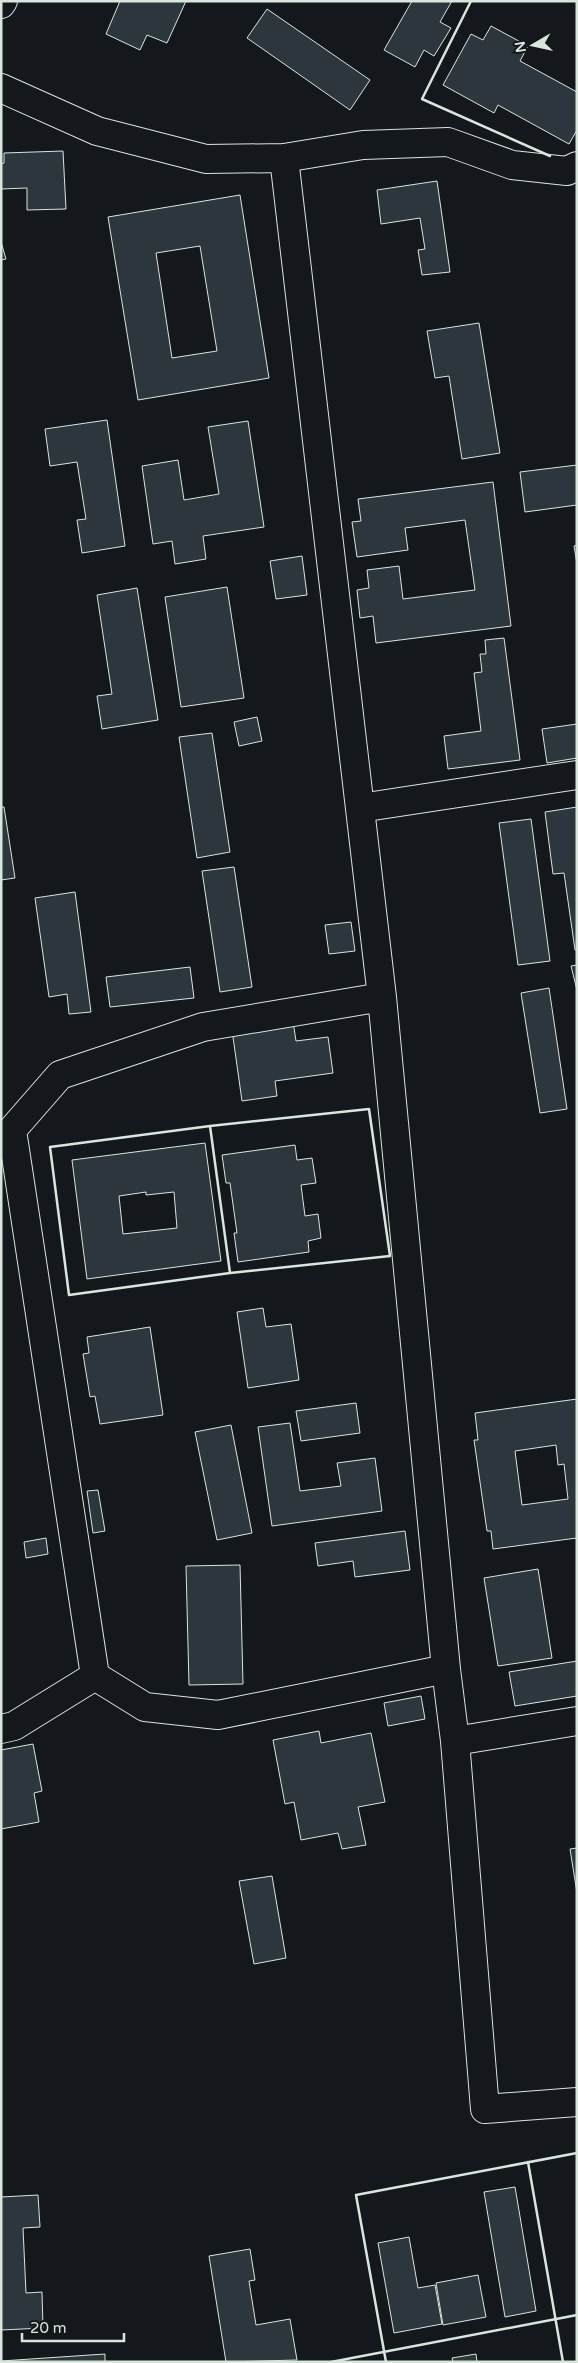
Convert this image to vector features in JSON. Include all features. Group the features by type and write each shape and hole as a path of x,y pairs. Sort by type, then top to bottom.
{"street":[{"path":"1,88 97,131 206,159 284,158 363,145 448,142 512,165 567,171 577,166"},
{"path":"284,158 382,997 446,1669 455,1741 485,2109 577,2102"},
{"path":"360,808 577,775"},
{"path":"382,997 203,1027 60,1075 6,1137 95,1676 145,1707 218,1715 446,1669"},
{"path":"1,1729 14,1726 95,1676"},
{"path":"455,1741 577,1722"}],"building":[{"path":"120,1 186,1 167,43 147,35 140,50 106,34"},
{"path":"412,1 452,1 440,22 451,28 434,56 424,50 415,67 384,50"},
{"path":"267,9 370,80 350,110 247,38"},
{"path":"491,26 528,46 520,61 577,92 577,130 569,144 498,105 494,113 443,85 471,34 483,40"},
{"path":"63,151 66,209 27,210 27,188 1,189 1,164 4,163 4,153"},
{"path":"437,181 450,272 422,275 418,250 425,249 420,218 381,224 377,190"},
{"path":"240,195 269,378 138,400 108,217","holes":["200,246 217,351 172,358 156,253"]},
{"path":"1,242 6,259 1,260"},
{"path":"479,323 500,453 462,459 449,376 435,378 427,331"},
{"path":"107,420 125,546 82,553 77,520 86,519 77,462 50,466 45,429"},
{"path":"248,421 264,527 203,536 206,559 175,564 172,541 153,544 142,466 178,460 184,500 219,494 208,427"},
{"path":"577,465 577,505 525,512 520,472"},
{"path":"493,482 511,626 376,643 373,616 360,618 357,590 369,588 367,570 399,566 403,599 475,590 465,520 405,528 408,550 357,557 352,522 361,521 358,499"},
{"path":"577,545 577,564 574,546"},
{"path":"302,556 307,595 276,599 270,561"},
{"path":"227,587 244,698 181,707 165,597"},
{"path":"137,588 158,720 102,729 97,696 112,694 97,595"},
{"path":"504,638 520,760 448,769 444,736 481,731 474,673 482,672 480,654 486,654 485,640"},
{"path":"257,717 262,741 239,746 234,722"},
{"path":"577,724 577,758 547,763 542,729"},
{"path":"212,733 230,852 197,858 179,737"},
{"path":"1,807 4,807 15,878 1,880"},
{"path":"577,807 577,950 575,950 564,873 553,874 545,812"},
{"path":"531,819 550,961 518,965 499,823"},
{"path":"234,867 252,987 220,992 202,871"},
{"path":"75,892 91,1012 69,1014 67,994 49,997 35,898"},
{"path":"351,922 355,951 329,954 325,925"},
{"path":"577,965 577,990 571,966"},
{"path":"190,967 194,998 110,1007 106,977"},
{"path":"549,988 567,1109 540,1113 521,993"},
{"path":"293,1021 296,1041 328,1037 333,1073 275,1081 277,1096 242,1101 232,1030"},
{"path":"205,1143 221,1261 87,1279 72,1160","holes":["146,1192 146,1195 174,1192 177,1228 123,1234 119,1196"]},
{"path":"295,1145 297,1160 312,1158 316,1183 301,1185 305,1216 318,1214 321,1238 308,1241 309,1252 238,1262 234,1233 237,1233 230,1183 226,1183 222,1155"},
{"path":"263,1308 266,1327 291,1324 299,1380 248,1388 237,1312"},
{"path":"150,1327 163,1415 100,1424 95,1396 90,1397 83,1354 89,1353 87,1337"},
{"path":"577,1399 577,1538 493,1549 491,1531 487,1531 474,1440 478,1440 475,1413","holes":["556,1445 558,1465 564,1464 568,1499 522,1505 515,1451"]},
{"path":"356,1403 360,1433 301,1441 296,1411"},
{"path":"290,1423 300,1491 341,1486 337,1463 375,1458 382,1511 272,1526 258,1427"},
{"path":"231,1425 252,1533 217,1540 195,1432"},
{"path":"98,1490 105,1531 93,1533 87,1491"},
{"path":"405,1531 410,1570 355,1577 353,1561 318,1566 315,1543"},
{"path":"46,1538 48,1554 26,1558 24,1542"},
{"path":"240,1565 243,1684 189,1685 186,1566"},
{"path":"538,1569 552,1658 498,1666 484,1578"},
{"path":"577,1661 577,1696 515,1706 509,1672"},
{"path":"421,1696 425,1719 388,1726 384,1703"},
{"path":"319,1731 321,1743 371,1733 385,1802 358,1807 366,1845 342,1849 338,1833 301,1840 294,1802 285,1804 273,1740"},
{"path":"33,1744 42,1791 34,1793 39,1822 1,1829 1,1750"},
{"path":"577,1848 577,1893 570,1849"},
{"path":"272,1876 286,1958 254,1964 239,1881"},
{"path":"515,2187 536,2311 505,2317 484,2192"},
{"path":"38,2195 40,2227 23,2228 26,2293 42,2292 43,2328 1,2330 1,2197"},
{"path":"409,2237 418,2288 435,2285 442,2324 394,2333 378,2243"},
{"path":"250,2249 255,2280 249,2281 256,2325 290,2319 297,2360 226,2362 209,2256"},
{"path":"478,2275 486,2317 443,2325 436,2283"},
{"path":"105,2354 105,2362 1,2362 1,2361"},
{"path":"476,2354 477,2362 453,2362 452,2358"}],"wall":[{"path":"471,1 422,99 550,156"},
{"path":"210,1126 50,1147 69,1295 230,1273 390,1256 369,1109 210,1126 230,1273"},
{"path":"386,2362 356,2195 577,2153"},
{"path":"528,2162 563,2362"},
{"path":"331,2362 577,2315"}]}
